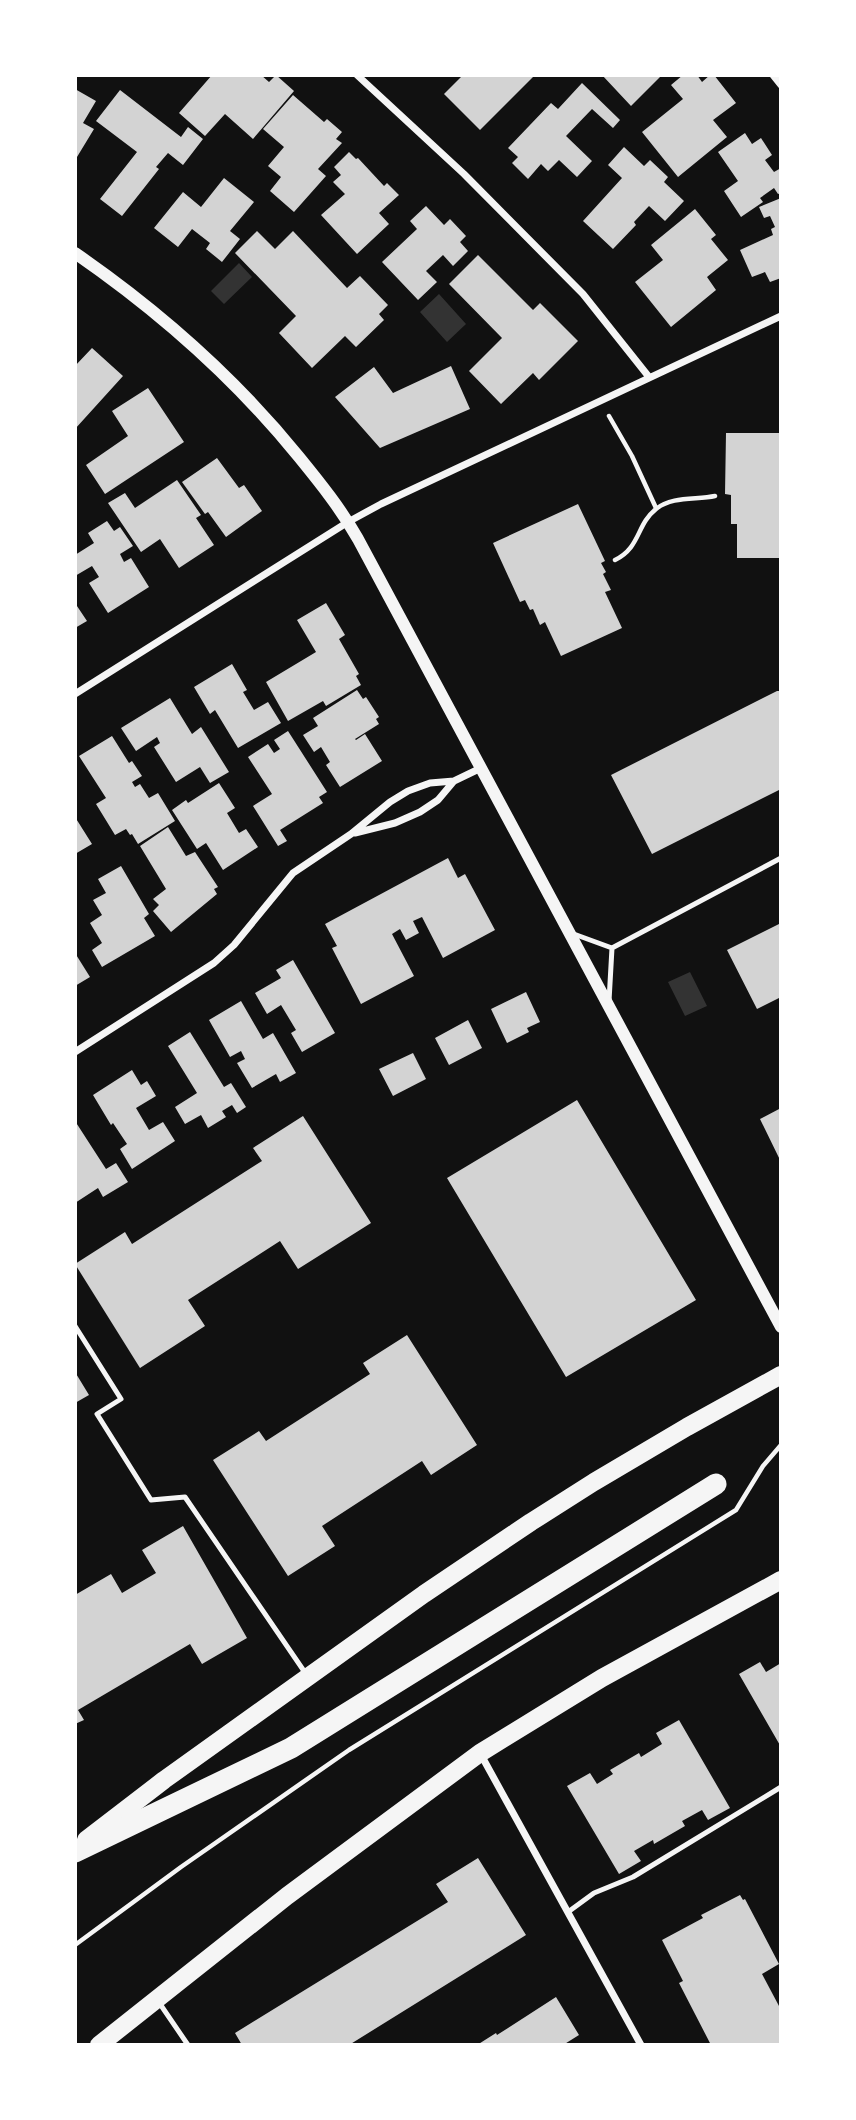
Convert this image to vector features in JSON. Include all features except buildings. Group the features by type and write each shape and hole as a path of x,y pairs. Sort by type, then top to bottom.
{"highway":[{"path":"75,1850 291,1748 716,1484"}],"main road":[{"path":"75,1850 164,1780 424,1594 542,1515 687,1427 781,1376"},
{"path":"99,2045 287,1896 480,1753 602,1678 781,1580"}],"street":[{"path":"357,75 464,174 583,293 649,377"},
{"path":"773,75 781,85"},
{"path":"75,253 184,336 235,385 283,437 338,506 781,1327"},
{"path":"75,694 348,522 781,316"},
{"path":"75,1052 214,963 234,944 293,873 351,834 390,802 408,791 430,783 454,781 481,768"},
{"path":"351,834 395,823 420,812 438,800 454,781"},
{"path":"480,1753 641,2045"}],"lane":[{"path":"570,932 612,948 781,858"},
{"path":"608,1004 612,948"},
{"path":"75,1326 121,1399 97,1413 151,1500 186,1497 308,1678"},
{"path":"568,1912 594,1893 633,1877 781,1787"},
{"path":"157,2000 188,2045"}],"path":[{"path":"600,401 632,456 656,508"},
{"path":"615,560 628,554 644,523 656,508 677,499 715,496"},
{"path":"75,1945 349,1750 736,1510 763,1466 781,1444"}],"shaded area":[{"path":"239,263 252,277 224,304 211,291"},
{"path":"439,294 466,324 447,342 420,312"},
{"path":"690,972 707,1006 685,1016 668,982"}]}
